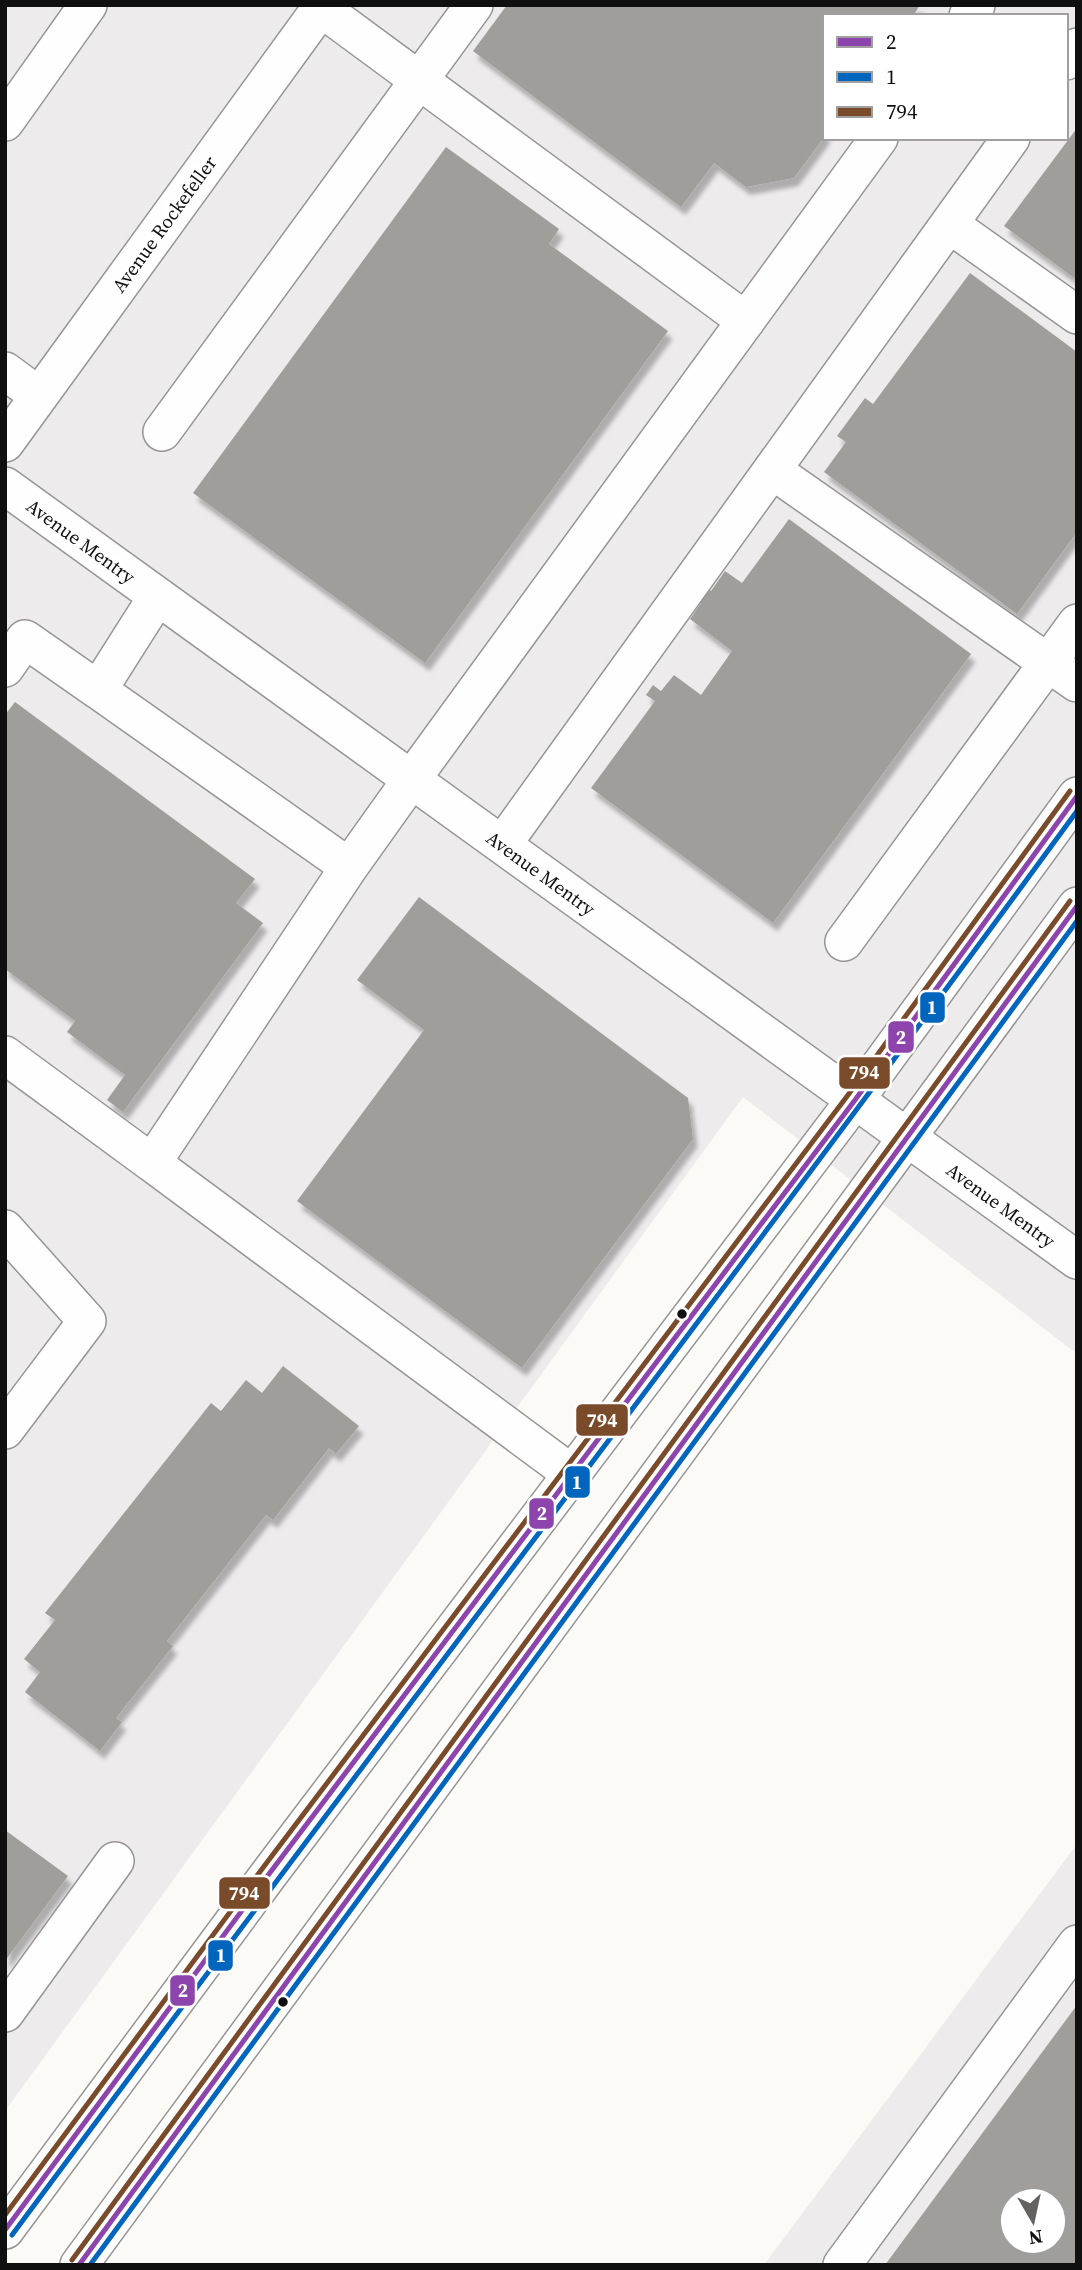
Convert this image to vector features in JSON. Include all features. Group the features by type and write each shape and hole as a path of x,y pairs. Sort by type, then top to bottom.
{"street":[{"path":"5,122 88,5"},
{"path":"162,432 474,5"},
{"path":"322,6 746,321"},
{"name":"Avenue Rockefeller","path":"5,443 322,6"},
{"path":"152,1164 349,867 411,779 878,140"},
{"path":"502,845 1010,140"},
{"path":"949,225 1077,315"},
{"path":"5,372 39,396"},
{"path":"772,470 1062,673"},
{"name":"Avenue Mentry","path":"5,486 1077,1260"},
{"path":"98,690 158,597"},
{"path":"844,942 1062,673 1077,623"},
{"path":"5,668 25,639 349,867"},
{"path":"5,2230 272,1870 855,1100 1077,796"},
{"path":"79,2265 1077,906"},
{"path":"5,1055 572,1474"},
{"path":"5,1229 87,1321 5,1430"},
{"path":"5,2013 115,1861"},
{"path":"842,2265 1077,1944"}],"shaded area":[{"path":"5,5 1077,5 1077,1354 743,1097 5,2111"},
{"path":"1077,1844 1077,2265 764,2265"}],"building":[{"path":"507,5 920,5 914,14 823,14 823,139 794,178 746,187 714,163 681,207 473,51"},
{"path":"1077,128 1077,280 1004,226"},
{"path":"446,147 559,229 549,244 668,331 425,663 193,493"},
{"path":"970,273 1077,352 1077,532 1017,614 824,472 846,442 837,436 865,398 873,404"},
{"path":"789,519 971,654 773,923 591,788 655,701 646,695 653,685 661,691 674,675 701,695 732,651 690,619 701,603 696,600 705,587 711,591 725,571 742,583"},
{"path":"15,702 255,879 236,903 263,923 123,1112 107,1100 125,1075 67,1032 75,1021 5,969 5,715"},
{"path":"419,897 688,1098 693,1139 522,1368 297,1201 424,1030 357,980"},
{"path":"283,1366 359,1426 336,1454 329,1448 273,1520 266,1515 167,1641 173,1646 116,1718 122,1722 100,1751 25,1692 40,1672 24,1659 55,1620 45,1613 211,1403 221,1411 246,1380 262,1393"},
{"path":"5,1830 68,1876 5,1961"},
{"path":"1077,2005 1077,2265 885,2265"}],"transit line":[{"name":"794","path":"5,2215 265,1865 848,1095 1070,791"},
{"name":"2","path":"5,2230 272,1870 855,1100 1077,796"},
{"name":"1","path":"12,2235 813,1169 1077,811"},
{"name":"794","path":"72,2260 1070,901"},
{"name":"2","path":"79,2265 1077,906"},
{"name":"1","path":"90,2265 1077,921"}]}
